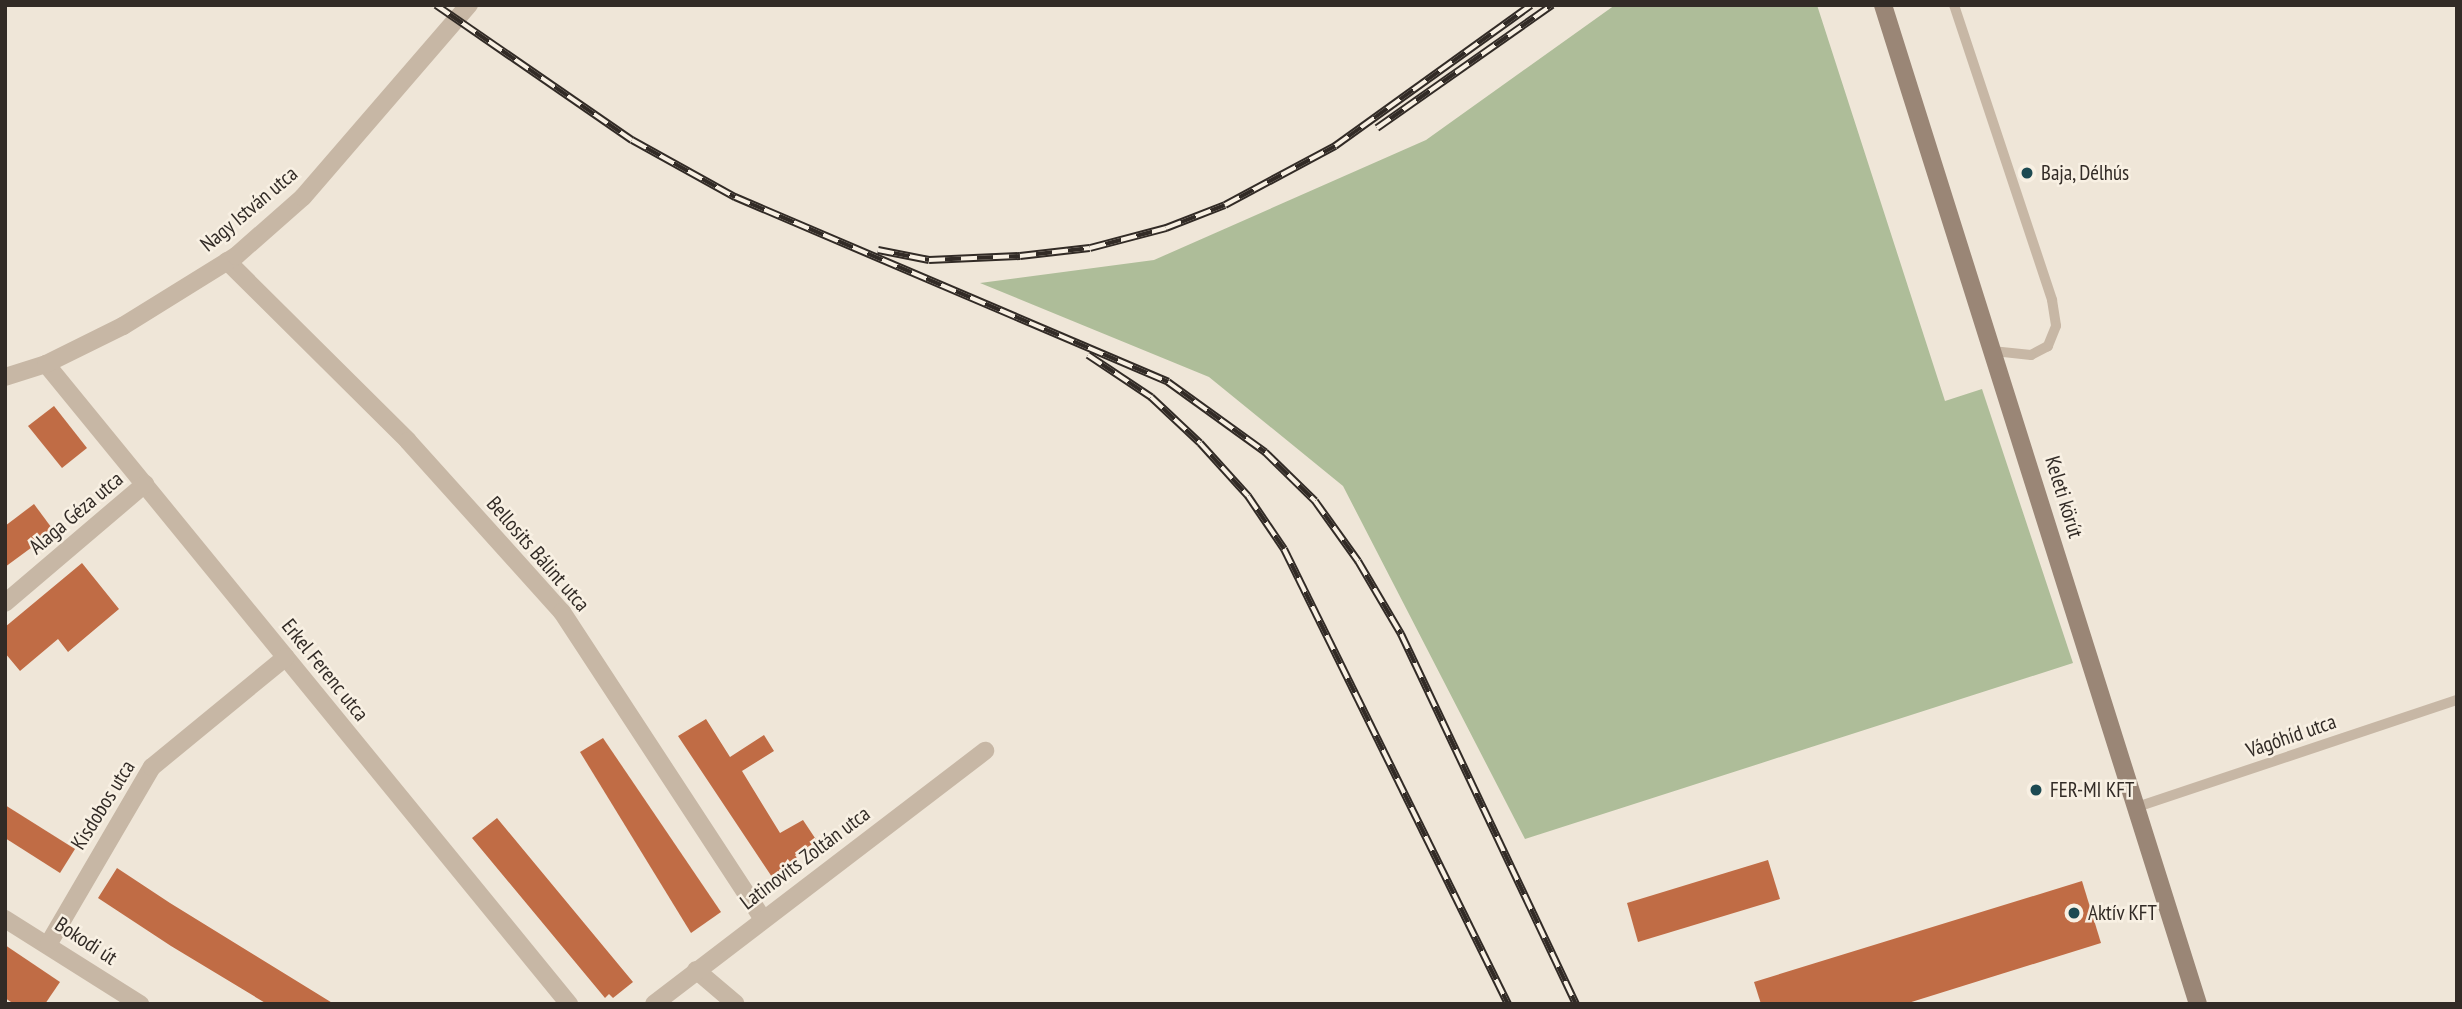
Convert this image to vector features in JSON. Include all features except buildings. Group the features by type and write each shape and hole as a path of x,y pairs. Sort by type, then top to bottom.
{"main road":[{"name":"Keleti körút","path":"1883,5 2198,1004"}],"street":[{"name":"Nagy István utca","path":"5,377 46,364 123,326 227,261 303,197 469,5"},
{"name":"Bellosits Bálint utca","path":"227,261 408,441 562,612 763,919"},
{"name":"Erkel Ferenc utca","path":"46,364 569,1004"},
{"name":"Alaga Géza utca","path":"5,603 145,484"},
{"name":"Kisdobos utca","path":"49,943 152,767 286,657"},
{"name":"Latinovits Zoltán utca","path":"654,1004 985,751"},
{"name":"Bokodi út","path":"5,919 49,943 140,1004"},
{"path":"696,970 736,1004"}],"lane":[{"path":"1954,5 2052,300 2056,327 2048,346 2031,355 1994,351"},
{"name":"Vágóhíd utca","path":"2137,807 2457,700"}],"green space":[{"path":"1615,5 1817,5 1945,401 1982,389 2073,663 1525,839 1343,486 1209,377 980,283 1154,260 1426,140"}],"railway":[{"path":"436,5 632,140 735,197 1168,382 1265,452 1315,501 1358,561 1401,634 1576,1004"},
{"path":"878,250 929,260 1020,256 1090,248 1166,228 1225,205 1335,146 1531,5"},
{"path":"1377,128 1552,5"},
{"path":"1088,355 1151,397 1200,443 1248,496 1284,549 1508,1004"}],"place":[{"name":"Baja, Délhús","path":"2027,173"},
{"name":"FER-MI KFT","path":"2036,790"},
{"name":"Aktív KFT","path":"2074,913"}]}
